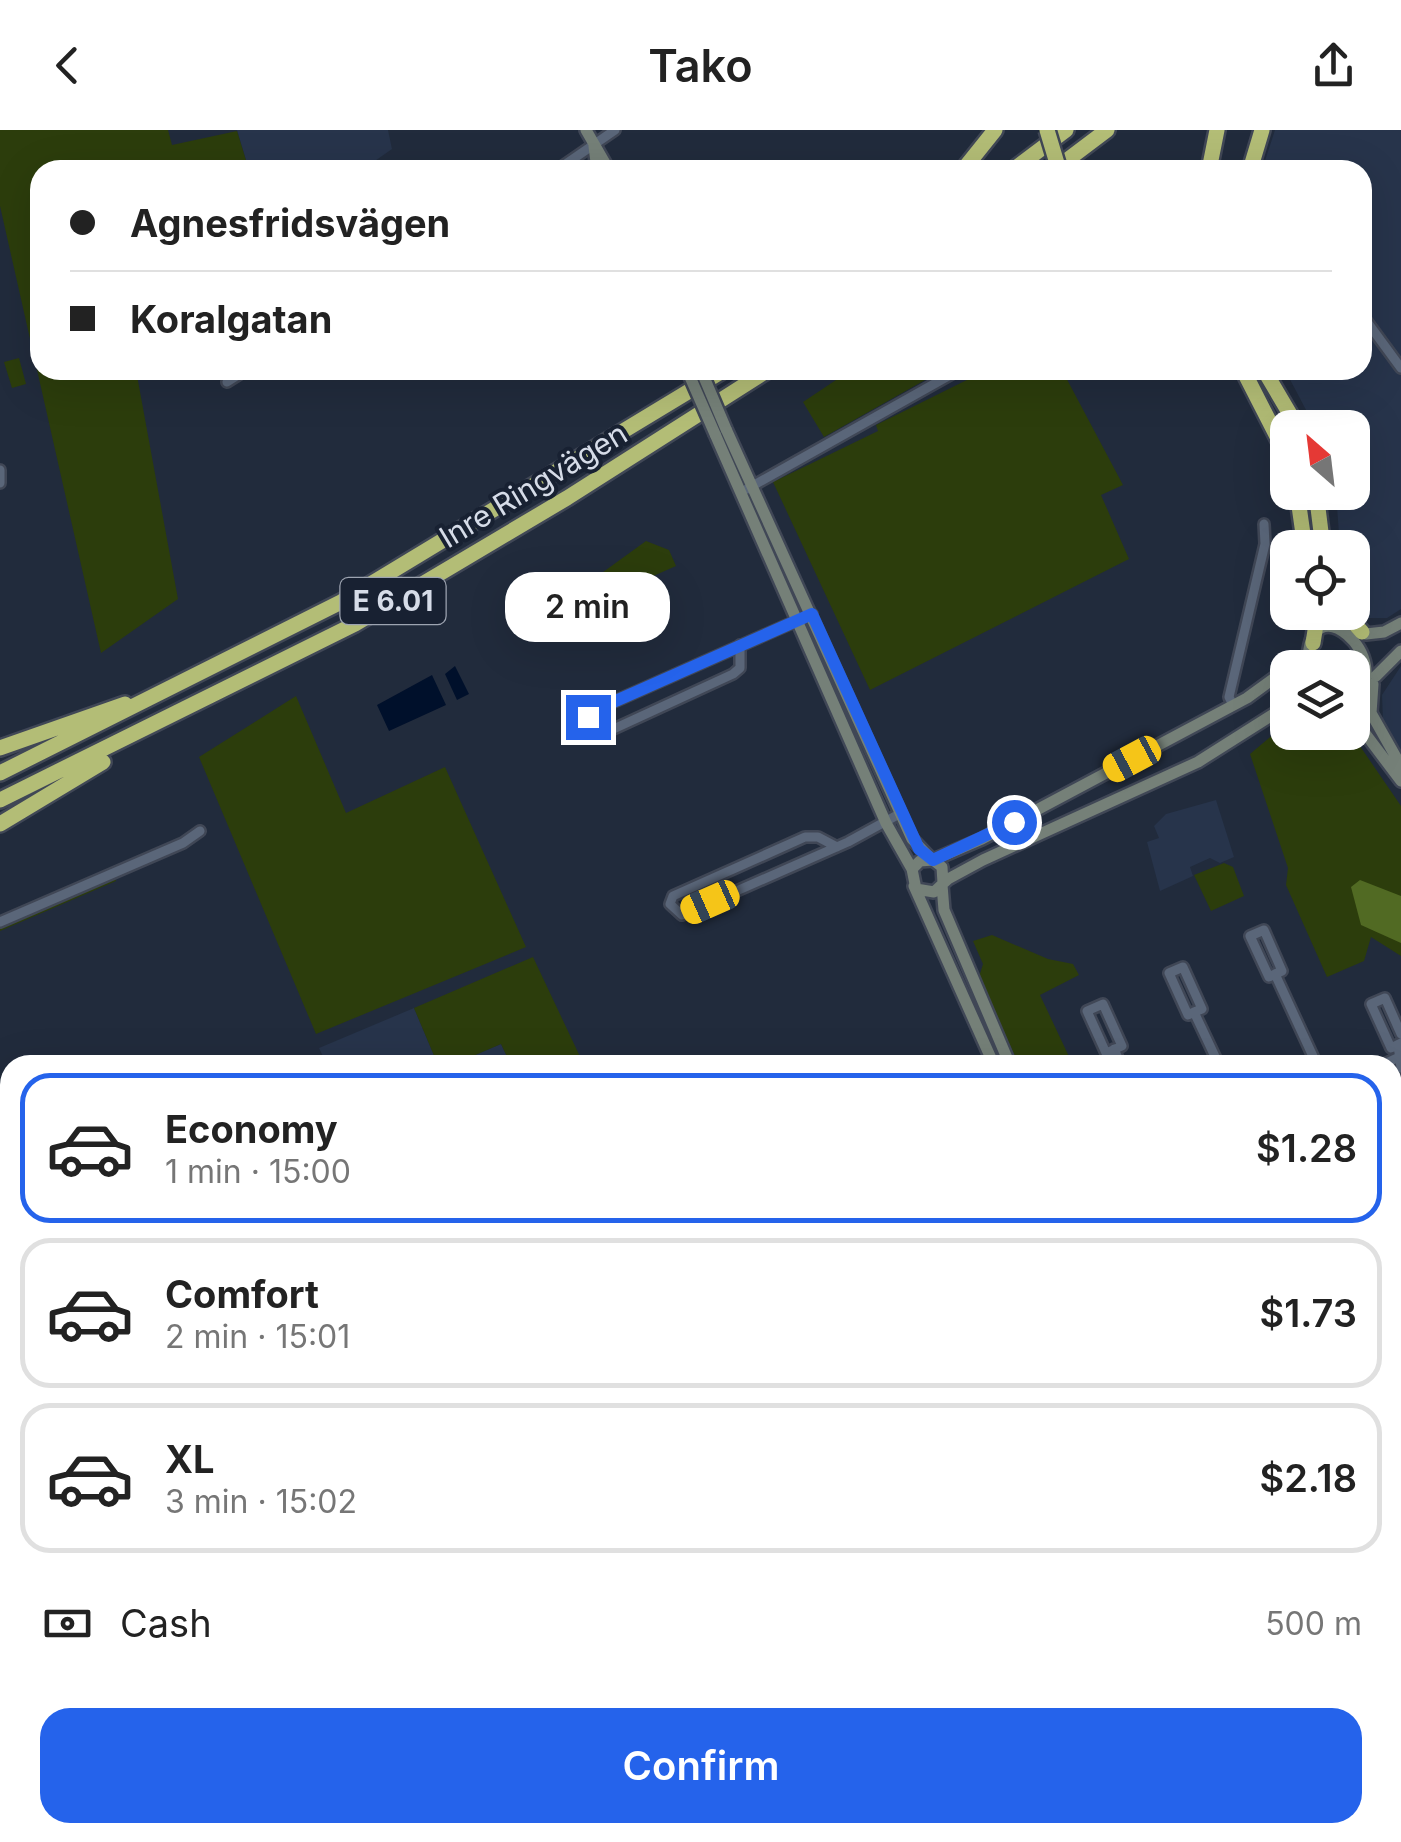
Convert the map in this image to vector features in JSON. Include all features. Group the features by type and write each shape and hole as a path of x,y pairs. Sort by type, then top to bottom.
{"highway":[{"path":"970,160 995,130"},
{"path":"1047,130 1054,160"},
{"path":"1026,160 1066,130"},
{"path":"1070,160 1107,130"},
{"path":"1211,160 1217,130"},
{"path":"1253,160 1262,130"},
{"name":"Inre Ringvägen","path":"0,773 341,602 707,380"},
{"name":"Inre Ringvägen","path":"0,800 212,698 372,614 752,380"},
{"path":"1254,380 1270,417"},
{"path":"1257,380 1283,410"},
{"path":"1277,380 1290,410"},
{"path":"1312,645 1315,630"},
{"path":"1361,630 1364,633"},
{"path":"0,748 217,667"},
{"path":"0,824 212,698"}],"street":[{"path":"586,130 603,160"},
{"path":"572,160 615,130"},
{"path":"594,146 596,160"},
{"path":"1372,329 1401,368"},
{"path":"693,380 753,487 915,844 942,868 944,910 1006,1055"},
{"path":"703,380 705,396"},
{"path":"740,493 940,380"},
{"path":"721,432 740,493 886,823 912,869 914,886 990,1055"},
{"path":"0,470 0,483"},
{"path":"1233,705 1229,697 1265,544 1264,524"},
{"path":"740,645 740,668 733,674 607,732 596,734 590,728 588,717 593,711 740,645 812,614"},
{"path":"1307,650 1333,628 1384,632 1401,622"},
{"path":"1364,633 1378,651 1372,716 1401,766"},
{"path":"1311,650 1312,645"},
{"path":"1370,683 1401,651"},
{"path":"912,869 920,861 968,846 1233,705 1270,680"},
{"path":"914,886 926,893 1198,762 1270,716"},
{"path":"1370,740 1401,782"},
{"path":"836,847 818,837 805,837 674,896 670,904 682,915 836,847 901,813"},
{"path":"0,922 183,843 200,831"},
{"path":"1264,930 1282,971 1276,974 1269,978 1250,936 1264,930"},
{"path":"1183,967 1202,1008 1194,1012 1188,1015 1170,973 1183,967"},
{"path":"1276,974 1312,1055"},
{"path":"1385,998 1400,1041 1390,1048 1371,1004 1385,998"},
{"path":"1104,1004 1122,1046 1114,1050 1106,1053 1087,1011 1104,1004"},
{"path":"1194,1012 1213,1055"},
{"path":"1114,1050 1116,1055"}],"shaded area":[{"path":"237,130 388,130 392,149 376,160 246,160"},
{"path":"1275,130 1401,130 1401,609 1387,618 1370,618 1370,530 1339,530 1337,510 1370,510 1370,410 1306,410 1290,380 1372,380 1372,160 1265,160"},
{"path":"455,666 469,694 457,700 445,674"},
{"path":"1401,666 1401,752 1383,722 1382,695"},
{"path":"432,675 446,705 389,731 377,705"},
{"path":"1216,800 1234,857 1220,863 1210,858 1190,867 1193,876 1160,891 1147,842 1159,838 1154,826 1166,814"},
{"path":"414,1008 434,1055 322,1055 319,1048"},
{"path":"501,1044 506,1055 475,1055"}],"green space":[{"path":"0,130 168,130 172,145 237,131 246,160 30,160 30,339 0,206"},
{"path":"19,358 26,384 12,388 4,362"},
{"path":"39,380 138,380 178,599 101,653"},
{"path":"836,380 925,380 824,437 803,402"},
{"path":"967,380 1067,380 1123,485 1101,495 1129,559 870,690 773,482 878,431 876,425"},
{"path":"646,541 669,550 676,566 608,596 599,575"},
{"path":"296,696 346,813 445,767 526,947 316,1034 199,757"},
{"path":"1270,737 1270,750 1363,750 1401,806 1401,956 1371,937 1364,961 1327,977 1286,885 1288,868 1250,754"},
{"path":"1224,863 1233,867 1244,896 1211,911 1194,875"},
{"path":"115,878 116,881 0,931 0,927"},
{"path":"1360,880 1401,896 1401,943 1361,925 1351,887"},
{"path":"992,935 1048,959 1073,964 1079,975 1040,995 1068,1055 1014,1055 979,977 983,964 973,941"},
{"path":"533,957 579,1055 506,1055 501,1044 475,1055 434,1055 414,1008"}],"route":[{"path":"588,717 593,711 812,614 919,849 933,860 946,857 1014,822"}]}
